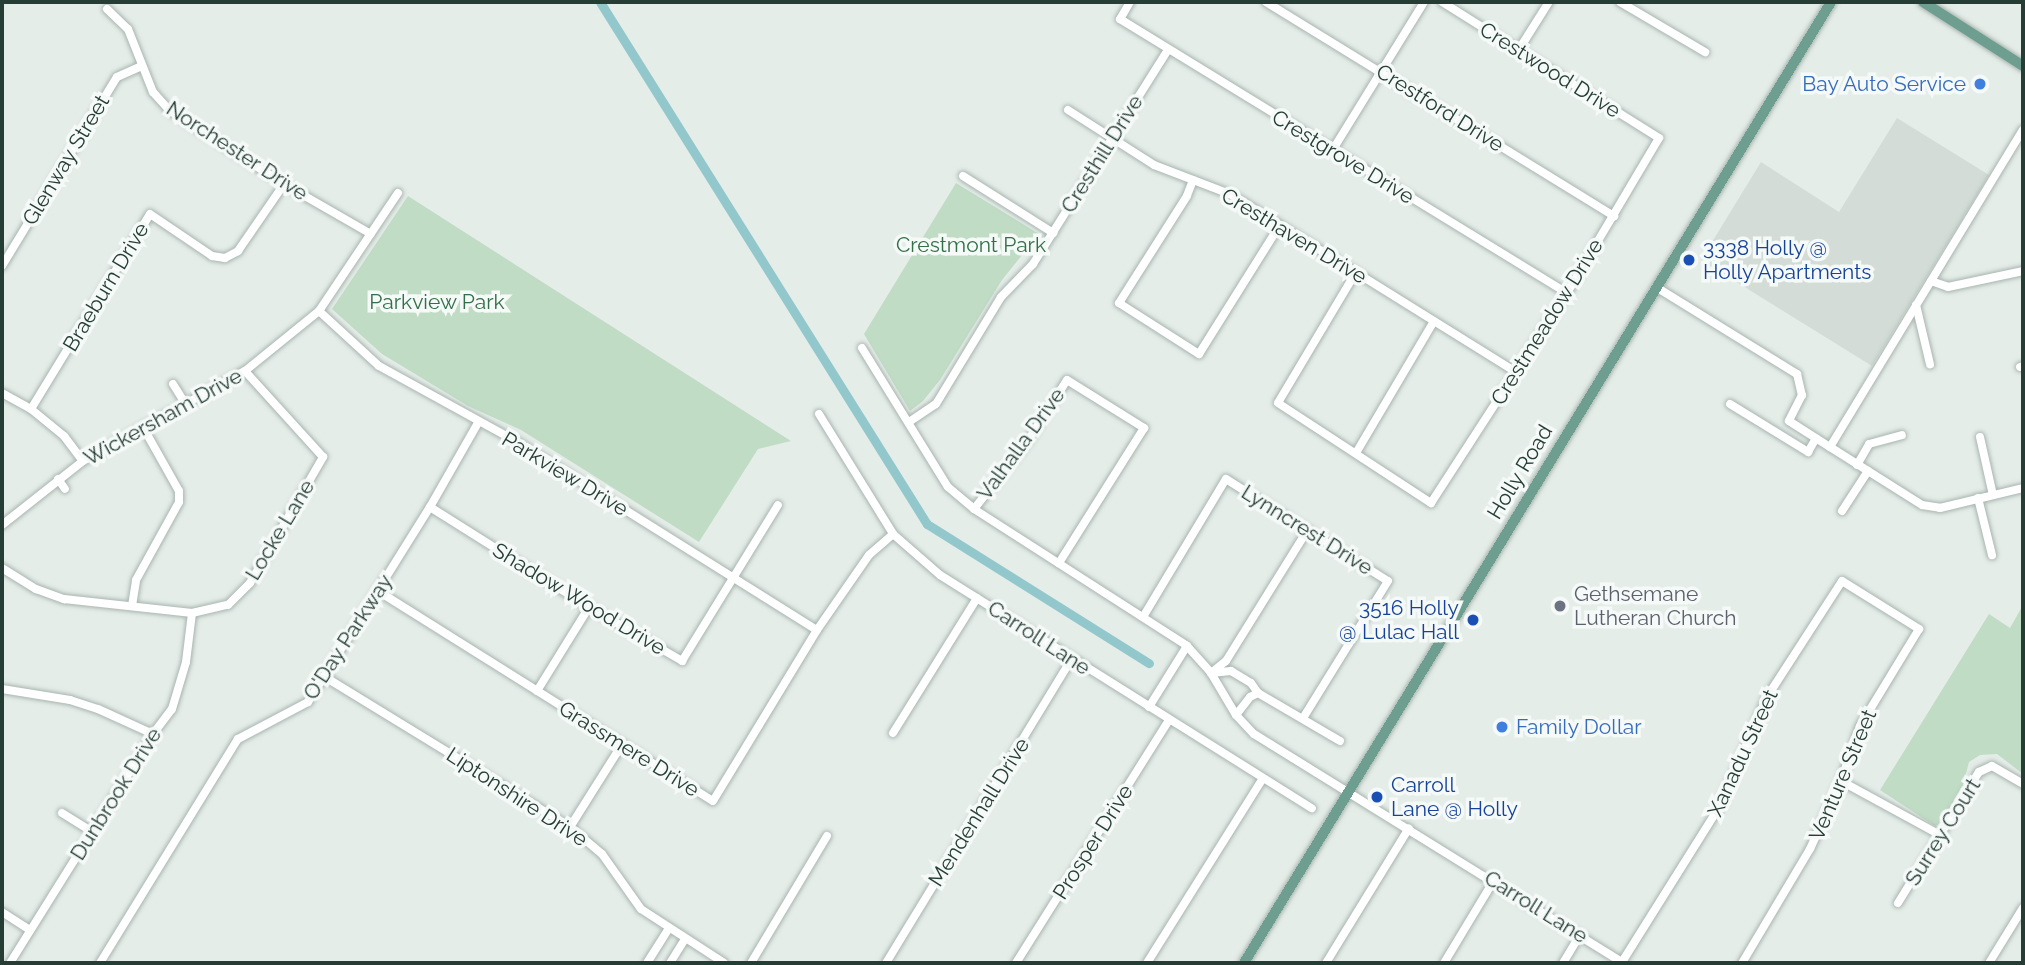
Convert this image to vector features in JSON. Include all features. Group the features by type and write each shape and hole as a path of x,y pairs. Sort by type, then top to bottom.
{"main road":[{"name":"Holly Road","path":"1244,963 1831,2"},
{"path":"1923,2 2023,66"}],"street":[{"name":"Crestgrove Drive","path":"1130,2 1120,19 1567,293"},
{"name":"Crestford Drive","path":"1266,2 1614,216"},
{"path":"1332,151 1379,70 1424,2"},
{"name":"Crestwood Drive","path":"1441,2 1658,138"},
{"path":"1518,51 1549,2"},
{"path":"1620,2 1705,52"},
{"name":"Norchester Drive","path":"107,9 128,29 153,92 169,110 284,184 371,234"},
{"name":"Cresthill Drive","path":"909,422 936,404 1001,297 1033,264 1168,50"},
{"name":"Glenway Street","path":"2,266 117,76 142,66"},
{"name":"Cresthaven Drive","path":"1068,110 1154,165 1230,194 1516,372"},
{"path":"1830,447 2023,130"},
{"name":"Crestmeadow Drive","path":"1356,453 1431,503 1567,293 1658,138"},
{"path":"963,176 1053,233"},
{"path":"1193,180 1187,196 1119,303 1199,354 1280,225"},
{"name":"Braeburn Drive","path":"31,410 150,214 212,256 225,258 238,251 284,184"},
{"name":"Wickersham Drive","path":"2,525 6,514 83,461 187,406 244,371 319,311 398,192"},
{"path":"1931,281 1948,287 2023,271"},
{"path":"1356,272 1278,403 1356,453 1434,321"},
{"path":"1656,287 1797,374 1802,395 1789,421 1777,433"},
{"path":"1916,305 1930,364"},
{"name":"Parkview Drive","path":"319,311 379,366 478,423 517,442 817,631"},
{"name":"Carroll Lane","path":"862,348 948,487 974,509 1187,646 1211,673 1237,715 1254,734 1271,746 1494,880 1623,963"},
{"name":"Locke Lane","path":"2,568 36,589 64,599 191,613 228,605 250,583 323,457 244,371"},
{"name":"Valhalla Drive","path":"974,509 1029,439 1067,380 1144,428 1059,563"},
{"path":"173,384 187,406"},
{"path":"2,393 31,410 64,436 83,461"},
{"path":"1730,404 1808,452 1816,438"},
{"name":"Carroll Lane","path":"819,414 893,534 940,575 1312,808"},
{"path":"1789,421 1922,506 1940,508 2023,488"},
{"name":"O'Day Parkway","path":"100,963 238,738 308,702 430,507 478,423"},
{"path":"132,606 136,580 179,502 179,491 143,427"},
{"path":"1857,465 1869,444 1902,435"},
{"path":"1980,438 1993,495"},
{"path":"1842,511 1868,471"},
{"path":"58,479 65,489"},
{"name":"Lynncrest Drive","path":"1143,617 1226,479 1388,581 1303,718"},
{"path":"1979,498 1992,555"},
{"path":"733,578 778,505"},
{"name":"Shadow Wood Drive","path":"430,507 589,607 682,661 733,578"},
{"path":"1211,673 1226,662 1307,531"},
{"name":"Grassmere Drive","path":"378,592 621,746 713,800 817,631 869,555 893,534"},
{"name":"Venture Street","path":"1742,963 1811,849 1841,781 1860,726 1919,629 1842,581"},
{"name":"Xanadu Street","path":"1623,963 1720,806 1767,697 1842,581"},
{"path":"892,733 977,598"},
{"path":"537,691 589,607"},
{"name":"Dunbrook Drive","path":"10,963 153,734 172,709 181,686 191,613"},
{"path":"1149,707 1187,646"},
{"name":"Mendenhall Drive","path":"886,963 1072,660"},
{"path":"1211,673 1231,671 1251,683 1258,693 1340,741"},
{"name":"Liptonshire Drive","path":"325,677 570,827 602,855 641,909 724,963"},
{"path":"2,690 70,700 98,709 153,734"},
{"path":"1237,715 1250,697 1258,693"},
{"name":"Prosper Drive","path":"1016,963 1169,720"},
{"path":"570,827 621,746"},
{"name":"Surrey Court","path":"1898,903 1942,836 1979,772 1992,766 2023,784"},
{"path":"1147,963 1263,778"},
{"path":"1841,781 1942,836"},
{"path":"62,813 93,832"},
{"path":"1326,963 1409,828"},
{"path":"751,963 827,836"},
{"path":"1444,963 1494,880"},
{"path":"1989,963 2023,908"},
{"path":"2,912 30,930"},
{"path":"648,963 669,929"},
{"path":"1563,963 1580,935"},
{"path":"670,963 685,939"}],"shaded area":[{"path":"1897,118 1989,175 1872,366 1701,260 1761,162 1839,212"}],"green space":[{"name":"Crestmont Park","path":"956,183 1039,234 1002,280 940,380 923,401 910,411 864,334"},
{"name":"Parkview Park","path":"408,196 791,441 758,449 699,542 521,430 468,406 382,354 332,309"},
{"path":"2023,605 2023,774 1997,754 1980,755 1969,762 1963,785 1940,824 1935,826 1880,790 1989,614 2010,628"}],"waterway":[{"path":"600,2 927,524 1149,663"}],"place":[{"name":"Bay Auto Service","path":"1980,84"},
{"name":"3338 Holly @ Holly Apartments","path":"1689,260"},
{"name":"Gethsemane Lutheran Church","path":"1560,606"},
{"name":"3516 Holly @ Lulac Hall","path":"1473,620"},
{"name":"Family Dollar","path":"1502,727"},
{"name":"Carroll Lane @ Holly","path":"1377,797"}]}
